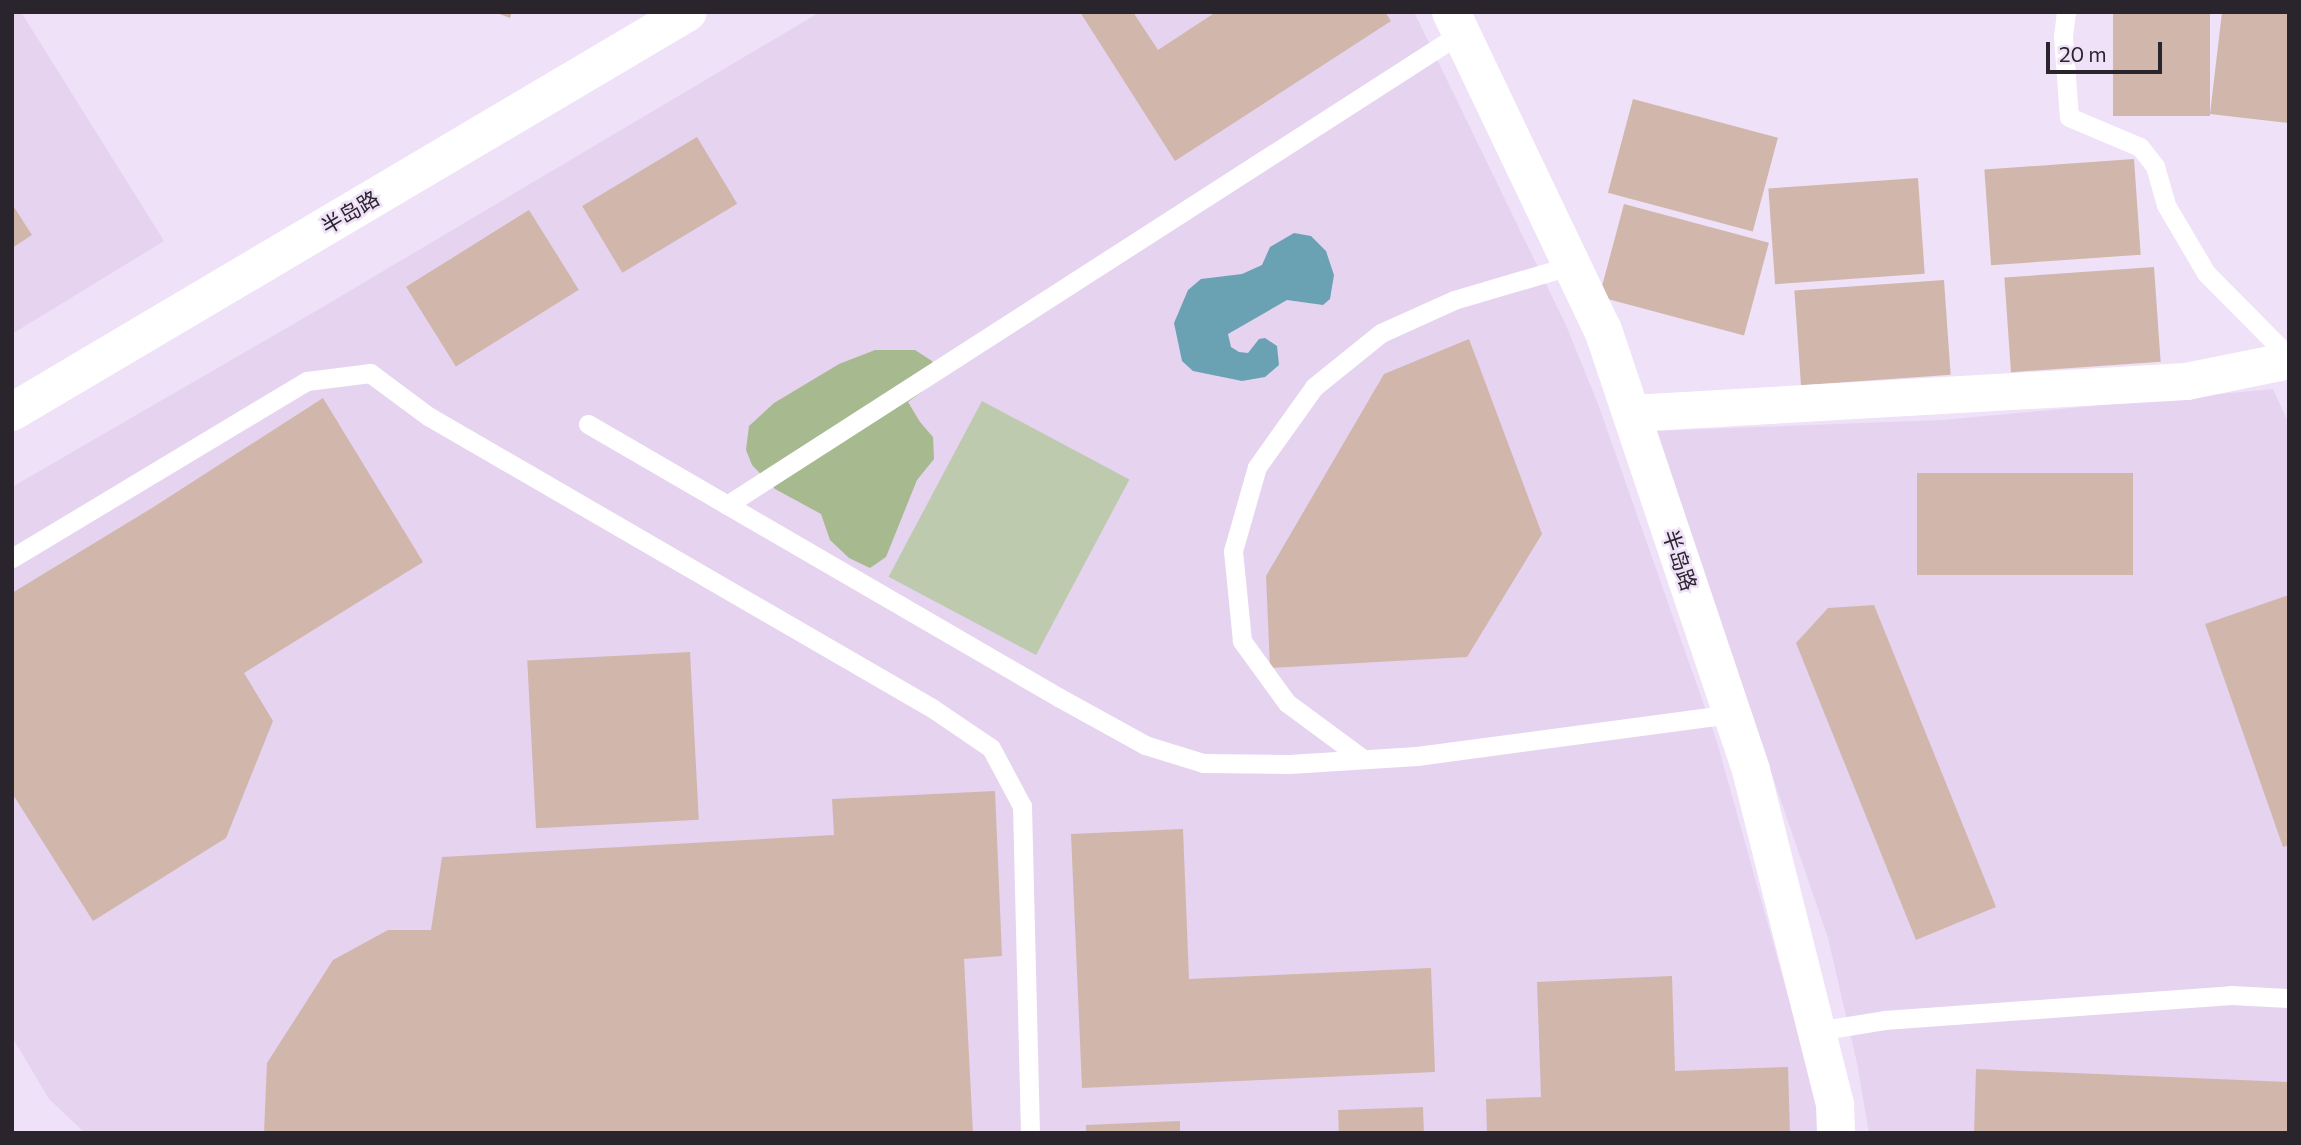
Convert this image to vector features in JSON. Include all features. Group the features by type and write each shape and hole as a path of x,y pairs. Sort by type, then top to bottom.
{"street":[{"name":"半岛路","path":"12,412 688,12"},
{"name":"半岛路","path":"1456,22 1603,330 1751,770 1835,1104 1836,1133"},
{"path":"1631,413 2186,381 2289,358"}],"lane":[{"path":"2066,12 2063,36 2069,117 2140,146 2155,166 2166,205 2206,273 2289,358"},
{"path":"726,505 1456,22"},
{"path":"1363,759 1287,703 1242,641 1233,551 1257,467 1314,387 1381,333 1454,300 1573,265"},
{"path":"12,558 307,381 370,373 428,416 932,708 991,748 1021,806 1030,1133"},
{"path":"588,424 1145,745 1203,763 1289,764 1417,756 1732,714"},
{"path":"1816,1031 1884,1020 2231,995 2289,998"}],"shaded area":[{"path":"12,12 21,12 164,241 12,334"},
{"path":"820,12 1414,12 1565,323 1598,404 1717,742 1818,1104 1819,1133 85,1133 49,1099 12,1037 12,487 316,311"},
{"path":"2273,389 2289,424 2289,1133 1869,1133 1857,1063 1828,938 1654,431 1943,420"}],"green space":[{"path":"875,350 915,350 932,361 939,379 908,402 933,437 934,459 917,480 886,557 870,568 849,558 830,540 821,514 775,489 752,465 746,450 749,426 774,403 839,364"},
{"path":"982,401 1129,479 1036,655 889,577"}],"water":[{"path":"1294,233 1311,236 1326,251 1334,275 1330,299 1323,305 1287,300 1228,334 1231,347 1239,352 1248,353 1259,339 1265,338 1277,346 1279,365 1265,377 1242,381 1193,371 1182,361 1174,323 1188,290 1201,279 1242,274 1262,265 1270,247"}],"building":[{"path":"494,12 512,12 510,18"},
{"path":"1080,12 1133,12 1158,50 1216,12 1385,12 1391,21 1175,161"},
{"path":"2113,12 2210,12 2210,116 2113,116"},
{"path":"2222,12 2289,12 2289,123 2210,114"},
{"path":"1633,99 1778,138 1753,232 1608,193"},
{"path":"697,137 737,204 622,273 582,206"},
{"path":"2134,159 2141,255 1991,265 1984,169"},
{"path":"1918,178 1925,274 1775,284 1768,188"},
{"path":"12,204 32,235 12,248"},
{"path":"1624,204 1769,243 1744,336 1599,297"},
{"path":"529,210 579,290 456,367 406,287"},
{"path":"2154,267 2161,362 2011,372 2004,277"},
{"path":"1944,280 1951,375 1801,385 1794,290"},
{"path":"1469,339 1542,534 1467,657 1270,668 1266,576 1384,374"},
{"path":"323,398 423,562 244,673 273,721 226,838 93,921 12,793 12,593 152,508"},
{"path":"1917,473 2133,473 2133,575 1917,575"},
{"path":"2289,595 2289,845 2283,847 2205,624"},
{"path":"1874,605 1996,907 1916,940 1796,643 1828,608"},
{"path":"690,652 699,820 536,828 527,661"},
{"path":"995,791 1002,956 964,959 973,1133 264,1133 267,1063 333,960 388,930 431,930 442,857 834,835 832,799"},
{"path":"1183,829 1189,979 1431,968 1435,1072 1082,1088 1071,834"},
{"path":"1672,976 1675,1071 1788,1067 1790,1133 1487,1133 1486,1099 1541,1097 1537,982"},
{"path":"1976,1069 2289,1082 2289,1133 1974,1133"},
{"path":"1423,1107 1424,1133 1339,1133 1338,1110"},
{"path":"1180,1121 1180,1133 1086,1133 1086,1125"}]}
